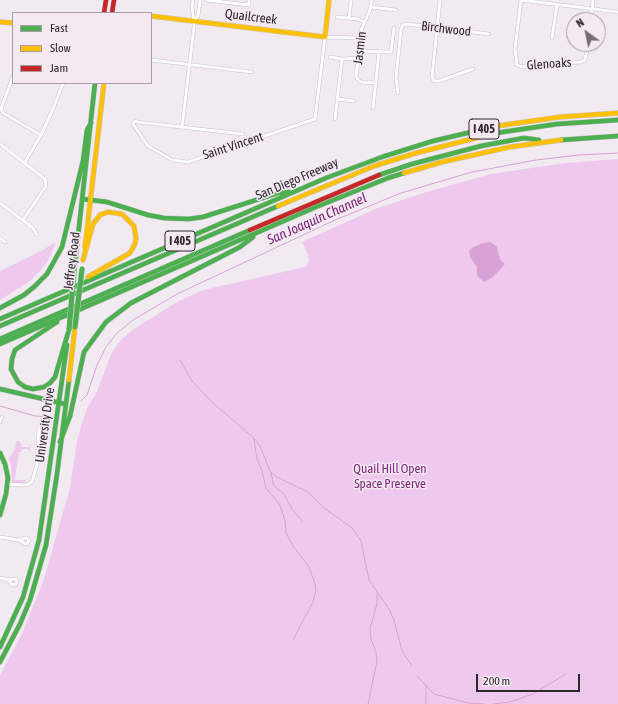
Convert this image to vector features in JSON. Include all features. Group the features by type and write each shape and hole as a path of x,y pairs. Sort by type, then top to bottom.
{"main road":[{"path":"104,12 106,0"},
{"path":"113,12 114,0"},
{"path":"325,37 329,0"},
{"name":"Quailcreek","path":"152,16 325,37"},
{"path":"0,22 12,23"},
{"path":"95,84 83,199 107,202 148,215 164,218 188,219 203,217 278,193 297,190"},
{"name":"Jeffrey Road","path":"60,442 104,84"},
{"name":"San Diego Freeway","path":"0,319 297,190 382,157 460,134 501,125 618,113"},
{"path":"0,326 374,166 416,153 496,133 557,124 618,120"},
{"path":"0,308 20,297 35,286 47,274 62,247 83,161 87,130 91,123"},
{"name":"San Diego Freeway","path":"0,344 359,189 423,167 488,151 550,141 618,136"},
{"name":"San Diego Freeway","path":"0,339 160,268 370,178 430,159 481,146 524,138 550,141"},
{"name":"University Drive","path":"0,647 23,596 39,540 68,332 83,199"},
{"path":"62,292 130,253 135,244 136,238 134,226 122,214 113,212 100,216 93,224 83,260"},
{"path":"60,442 70,416 84,352 106,322 131,303 240,247 260,231"},
{"path":"66,316 15,350 11,369 18,382 25,387 33,389 44,387 56,377 68,332"},
{"path":"0,388 65,404"},
{"name":"University Drive","path":"0,662 30,600 38,575 46,545 60,442"},
{"path":"0,453 7,469 7,484 4,504 0,515"}],"street":[{"path":"182,127 194,20 192,7 193,0"},
{"path":"194,20 199,13 200,0"},
{"path":"206,0 249,5 250,0"},
{"path":"349,18 351,0"},
{"name":"Jasmin","path":"372,0 371,8 364,22 359,38 356,76 358,80 375,84"},
{"path":"440,0 432,77 434,81 439,81 473,69"},
{"path":"521,0 618,12"},
{"name":"Glenoaks","path":"521,0 515,49 516,63 520,66 581,62 585,60 586,52"},
{"path":"592,12 593,0"},
{"path":"552,38 556,4"},
{"path":"371,8 396,10"},
{"path":"337,17 358,19 364,22"},
{"name":"Birchwood","path":"398,93 396,78 401,30 403,25 408,24 490,34"},
{"path":"359,50 391,52 394,28"},
{"path":"325,37 359,38"},
{"name":"Saint Vincent","path":"243,134 137,122 133,124 148,146 172,160 188,162 315,119 325,37"},
{"path":"373,108 379,52"},
{"path":"330,57 342,59 358,58"},
{"path":"335,119 342,59"},
{"path":"152,60 252,72"},
{"path":"12,79 1,110 3,113 41,135"},
{"path":"25,162 41,135 63,84"},
{"path":"337,99 354,101"},
{"path":"0,144 45,179 46,186 22,220"},
{"path":"0,203 33,228 37,235"},
{"path":"0,238 6,242"},
{"path":"0,422 2,417"},
{"path":"7,484 27,485 32,482 37,465 39,427"},
{"path":"0,537 19,540"},
{"path":"0,578 9,580"}],"green space":[{"name":"Quail Hill Open Space Preserve","path":"618,159 618,704 0,704 0,675 22,634 43,582 70,488 77,441 87,408 96,394 112,352 121,340 132,330 177,302 203,290 305,267 309,262 308,255 302,242 375,209 423,193 491,174 565,163"},
{"path":"56,242 48,261 42,269 30,281 0,300 0,271"},
{"path":"16,441 20,441 22,447 29,447 31,445 30,451 28,449 22,449 21,452 19,452 15,478 15,480 25,480 26,483 12,483 9,458 15,450"}],"shaded area":[{"path":"490,242 497,247 500,260 505,264 493,277 484,282 477,276 477,267 470,257 469,251 482,243"}],"waterway":[{"name":"San Joaquin Channel","path":"81,401 87,395 97,365 106,347 117,333 133,320 177,294 335,220 401,193 472,172 536,160 579,155 618,153"},
{"path":"180,360 192,381 213,403 254,438 260,446 270,471 275,476 308,492 324,508 352,528 361,541 369,580 389,609 394,620 402,651 412,666"},
{"name":"San Joaquin Channel","path":"0,406 35,416 50,417"},
{"path":"254,439 257,459 262,471 266,488 280,505 285,520 286,533 293,546 309,567 315,584 316,590 313,602 293,640"},
{"path":"271,472 275,487 284,494 292,509 302,521"},
{"path":"368,704 377,661 376,652 371,639 370,628 377,604 377,593"},
{"path":"493,704 510,702 533,694 566,674"},
{"path":"417,676 434,694 468,703 485,704"},
{"path":"426,685 426,704"}],"traffic: fast":[{"path":"74,272 95,84"},
{"path":"484,136 557,124 618,120"},
{"path":"0,308 24,295 35,286 47,274 62,247 83,161 87,130 91,123"},
{"path":"0,319 326,178 382,157 433,141 497,126"},
{"path":"561,140 618,136"},
{"path":"379,175 412,164 481,146 524,138 539,140"},
{"path":"0,344 316,207 404,173"},
{"path":"83,199 107,202 148,215 164,218 188,219 203,217 278,193 289,192"},
{"path":"0,326 278,206"},
{"path":"0,339 250,230"},
{"path":"60,442 70,416 84,352 106,322 131,303 240,247 253,237"},
{"path":"75,327 82,269"},
{"path":"69,330 74,272"},
{"path":"57,322 15,350 11,369 18,382 25,387 33,389 44,387 50,383 55,377 68,333"},
{"path":"0,647 23,597 39,540 67,345"},
{"path":"0,662 20,624 30,600 46,545 69,380"},
{"path":"0,389 65,404"},
{"path":"0,453 5,464 8,478 6,494 0,515"}],"traffic: slow":[{"path":"152,16 325,37 329,0"},
{"path":"0,22 12,23"},
{"path":"85,247 104,84"},
{"path":"497,126 560,117 618,113"},
{"path":"278,206 374,166 416,153 484,136"},
{"path":"404,173 442,162 510,147 561,140"},
{"path":"83,260 93,224 100,215 108,212 122,214 134,226 136,238 135,244 130,253 88,277"},
{"path":"69,380 75,327"}],"traffic: jam":[{"path":"104,12 106,0"},
{"path":"112,12 114,0"},
{"path":"250,230 379,175"}]}
